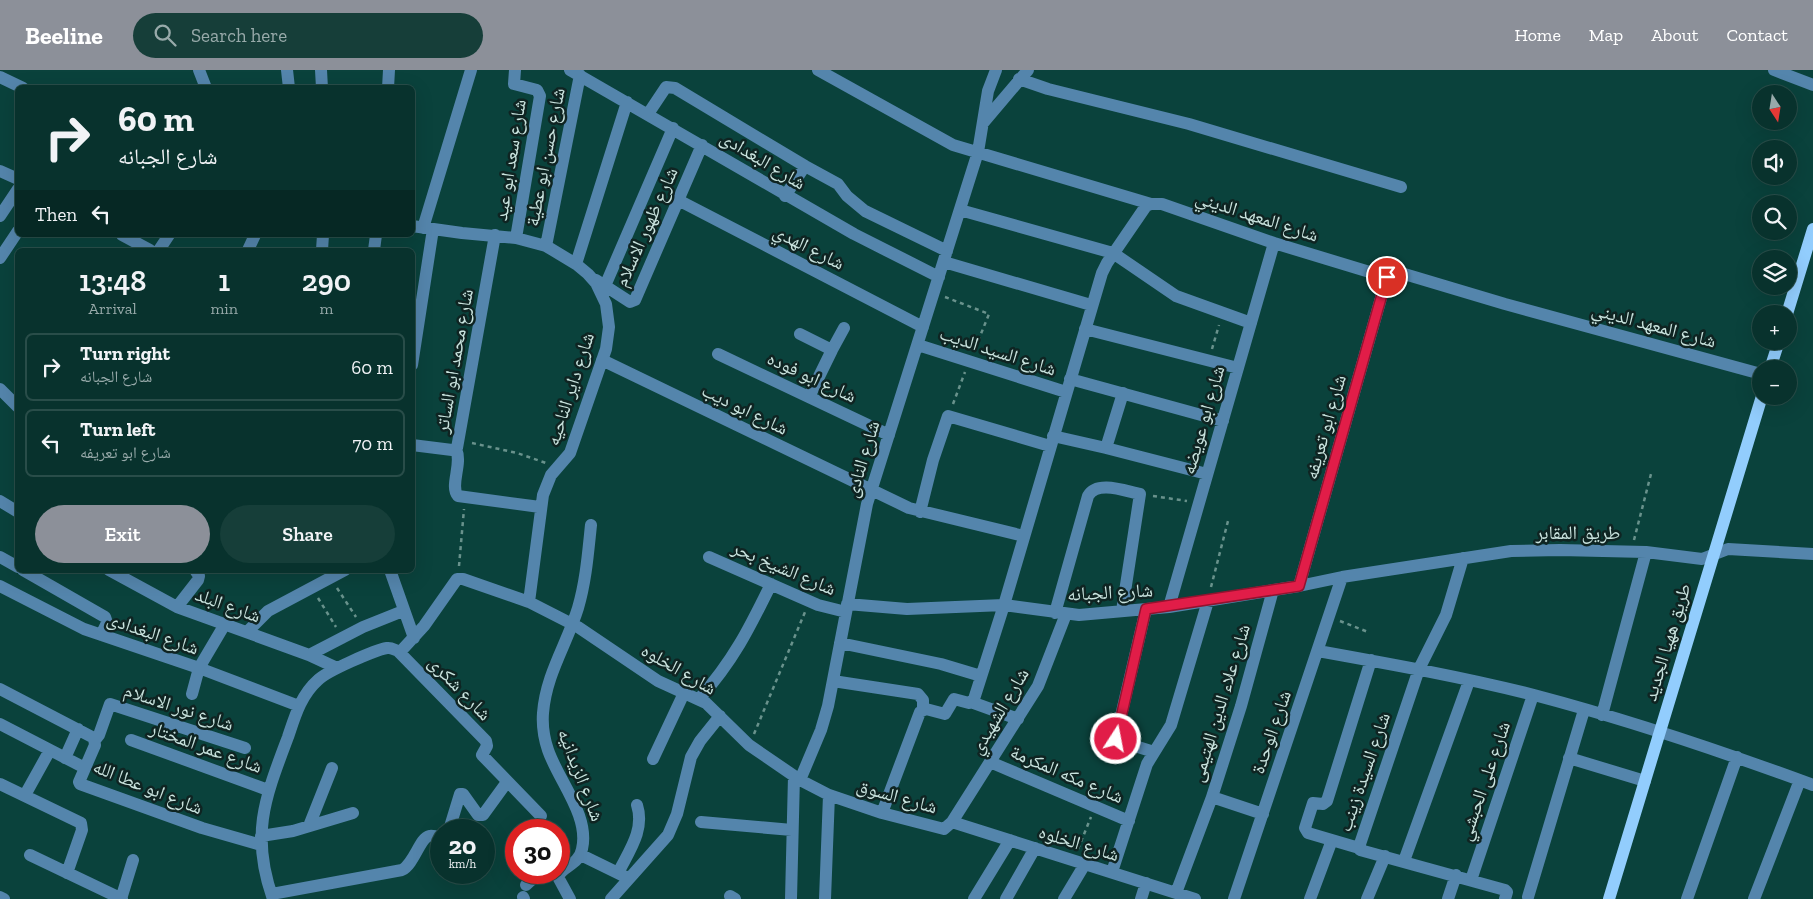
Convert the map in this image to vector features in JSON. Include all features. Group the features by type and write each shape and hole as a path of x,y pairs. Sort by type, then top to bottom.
{"main road":[{"path":"1790,305 1813,229"},
{"name":"طريق ههيا الجديد","path":"1609,899 1759,405"}],"street":[{"path":"199,70 205,85"},
{"path":"287,70 289,85"},
{"path":"321,70 322,85"},
{"path":"388,85 389,70"},
{"path":"415,327 423,228 471,70"},
{"name":"شارع سعد ابو عيد","path":"515,70 514,84 535,90 539,92 540,96 516,238"},
{"path":"818,70 942,140 978,152"},
{"name":"شارع النادى","path":"797,778 821,730 871,491 978,152 988,91 996,70"},
{"path":"1774,70 1813,85"},
{"name":"شارع البغدادى","path":"575,72 702,145 785,196 854,234 939,277"},
{"name":"شارع حسن ابو عطية","path":"546,246 575,72"},
{"path":"983,124 1024,75 1048,89 1278,149 1401,187"},
{"path":"0,77 17,85"},
{"path":"648,114 661,92 670,86 838,184 847,196 864,210 946,257 1091,305"},
{"path":"576,264 627,102"},
{"path":"605,286 673,128"},
{"name":"شارع ظهور الاسلام","path":"588,274 630,302 635,300 702,145"},
{"name":"شارع المعهد الديني","path":"978,152 1151,204 1162,204 1274,243 1387,277 1391,270 1505,304 1752,372"},
{"path":"785,196 805,166"},
{"path":"0,170 15,178"},
{"path":"0,216 15,194"},
{"name":"شارع الهدي","path":"678,200 923,328"},
{"path":"971,702 1004,605 1102,273 1142,210 1151,204"},
{"path":"960,210 1113,254 1176,296 1251,323"},
{"name":"شارع داير الناحيه","path":"423,228 516,238 546,246 576,264 588,274 602,293 608,315 608,338 570,453 557,466 546,485 540,507 529,602"},
{"name":"شارع محمد ابو الساتر","path":"415,445 458,444 495,235"},
{"path":"0,258 15,236"},
{"path":"160,248 168,237"},
{"path":"125,241 144,248"},
{"name":"شارع ابو عويضه","path":"1169,607 1274,243"},
{"name":"شارع ابو تعريفه","path":"1299,586 1387,277"},
{"path":"809,397 844,328"},
{"path":"1085,329 1238,368"},
{"path":"800,334 832,350"},
{"name":"شارع السيد الديب","path":"918,345 1066,392"},
{"name":"شارع ابو فوده","path":"718,354 889,435"},
{"name":"شارع ابو ديب","path":"602,360 871,491 920,512 1024,536"},
{"path":"1070,379 1223,420"},
{"path":"0,389 15,404"},
{"path":"1106,448 1123,393"},
{"path":"920,512 948,416 1052,441 1106,448 1207,474"},
{"path":"458,444 459,460 455,492 458,496 540,507"},
{"name":"شارع الشهيدي","path":"952,822 1018,719 1046,668 1090,492 1100,487 1140,494"},
{"path":"1122,611 1140,494"},
{"path":"0,501 15,510"},
{"name":"شارع الزيدانيه","path":"581,855 584,840 582,825 548,752 543,724 552,672 572,624 582,592 592,525"},
{"name":"طريق المقابر","path":"1342,577 1462,558 1536,550 1631,551 1702,559 1723,550 1732,549 1813,554"},
{"path":"1602,714 1646,552"},
{"name":"شارع الشيخ بحر","path":"709,556 827,608 846,608"},
{"path":"0,557 15,565"},
{"name":"شارع السيدة زينب","path":"1462,558 1446,615 1418,670 1359,848 1360,850 1471,880 1506,895 1532,898"},
{"path":"28,573 105,617 107,623 101,636"},
{"name":"شارع البلد","path":"115,573 177,607 309,654 337,668"},
{"path":"177,607 198,580 199,576 197,573"},
{"path":"247,632 268,611 339,573"},
{"path":"391,573 414,638"},
{"name":"شارع الجبانه","path":"846,608 1004,605 1060,614 1122,611 1208,601 1342,577"},
{"name":"شارع الوحدة","path":"1234,899 1342,577"},
{"path":"430,836 426,837 409,866 402,870 272,897 265,873 261,840 268,790 299,706 311,687 319,679 337,668 387,648 399,652 414,638 434,614 457,580 463,579 529,602"},
{"path":"699,699 721,674 741,644 771,584"},
{"name":"شارع البغدادى","path":"0,586 67,622 101,636 199,668 299,706"},
{"name":"شارع علاء الدين الهتيمى","path":"1172,894 1212,797 1273,590"},
{"path":"1112,872 1147,764 1171,725 1208,601"},
{"name":"شارع الخلوه","path":"529,602 572,624 646,674 699,699 720,716 749,746 797,778 829,795"},
{"path":"1146,609 1116,737 1119,741 1154,752"},
{"path":"309,654 363,627 403,611"},
{"path":"192,694 199,668 225,624"},
{"path":"840,643 932,662 981,676"},
{"path":"1318,650 1533,695 1660,731 1813,784"},
{"name":"شارع شكرى","path":"399,652 486,741 487,746 482,755 541,816"},
{"path":"1359,848 1308,832 1305,826 1313,803 1323,804 1327,801 1371,660"},
{"path":"832,681 918,694 923,700 923,710 882,813"},
{"path":"1404,861 1470,681"},
{"name":"شارع ابو عطا الله","path":"0,689 78,729 95,740 79,782 80,784 202,828 261,840"},
{"path":"653,760 684,693"},
{"name":"شارع على الحبشي","path":"1471,880 1533,695"},
{"path":"923,710 926,709 944,714 954,700 971,702 1018,719"},
{"name":"شارع نور الاسلام","path":"95,740 100,735 111,701 245,748"},
{"path":"1532,898 1569,758 1584,710"},
{"path":"623,876 668,835 678,814 691,758 700,741 720,716"},
{"path":"0,724 85,768"},
{"path":"65,758 78,729"},
{"name":"شارع عمر المختار","path":"131,740 268,790"},
{"path":"25,795 50,750"},
{"path":"1569,758 1645,781"},
{"path":"1687,899 1737,758"},
{"name":"شارع مكه المكرمة","path":"990,762 1129,821"},
{"path":"309,826 332,768"},
{"path":"791,899 792,830 797,778"},
{"path":"1754,899 1800,780"},
{"path":"453,819 461,794 478,815 483,815 507,782"},
{"path":"0,784 81,823 82,830 67,873"},
{"path":"825,899 829,795"},
{"name":"شارع السوق","path":"829,795 882,813 944,829 952,822"},
{"path":"1212,797 1263,814"},
{"path":"616,897 638,832 640,818 637,805"},
{"path":"261,840 353,813"},
{"path":"701,822 792,830"},
{"name":"شارع الخلوه","path":"952,822 1146,883 1172,894 1195,899"},
{"path":"974,899 1010,840"},
{"path":"1310,899 1332,840"},
{"path":"1006,899 1035,848"},
{"path":"30,855 121,899 133,860"},
{"path":"570,866 581,855 623,876"},
{"path":"1367,899 1385,856"},
{"path":"1064,899 1079,862"},
{"path":"1448,899 1456,876"},
{"path":"1141,899 1146,883"},
{"path":"561,884 570,899"},
{"path":"0,897 4,899"}],"path":[{"path":"934,293 989,314 948,416"},
{"path":"1209,361 1222,314"},
{"path":"458,444 517,453 557,466"},
{"path":"1631,551 1651,474"},
{"path":"1140,494 1198,502"},
{"path":"457,580 466,498"},
{"path":"1208,601 1228,521"},
{"path":"330,578 363,627"},
{"path":"311,588 343,638"},
{"path":"749,746 810,601"},
{"path":"1330,617 1368,632"},
{"path":"1079,862 1095,806"}],"route":[{"path":"1116,739 1146,609 1299,586 1387,277"}]}
